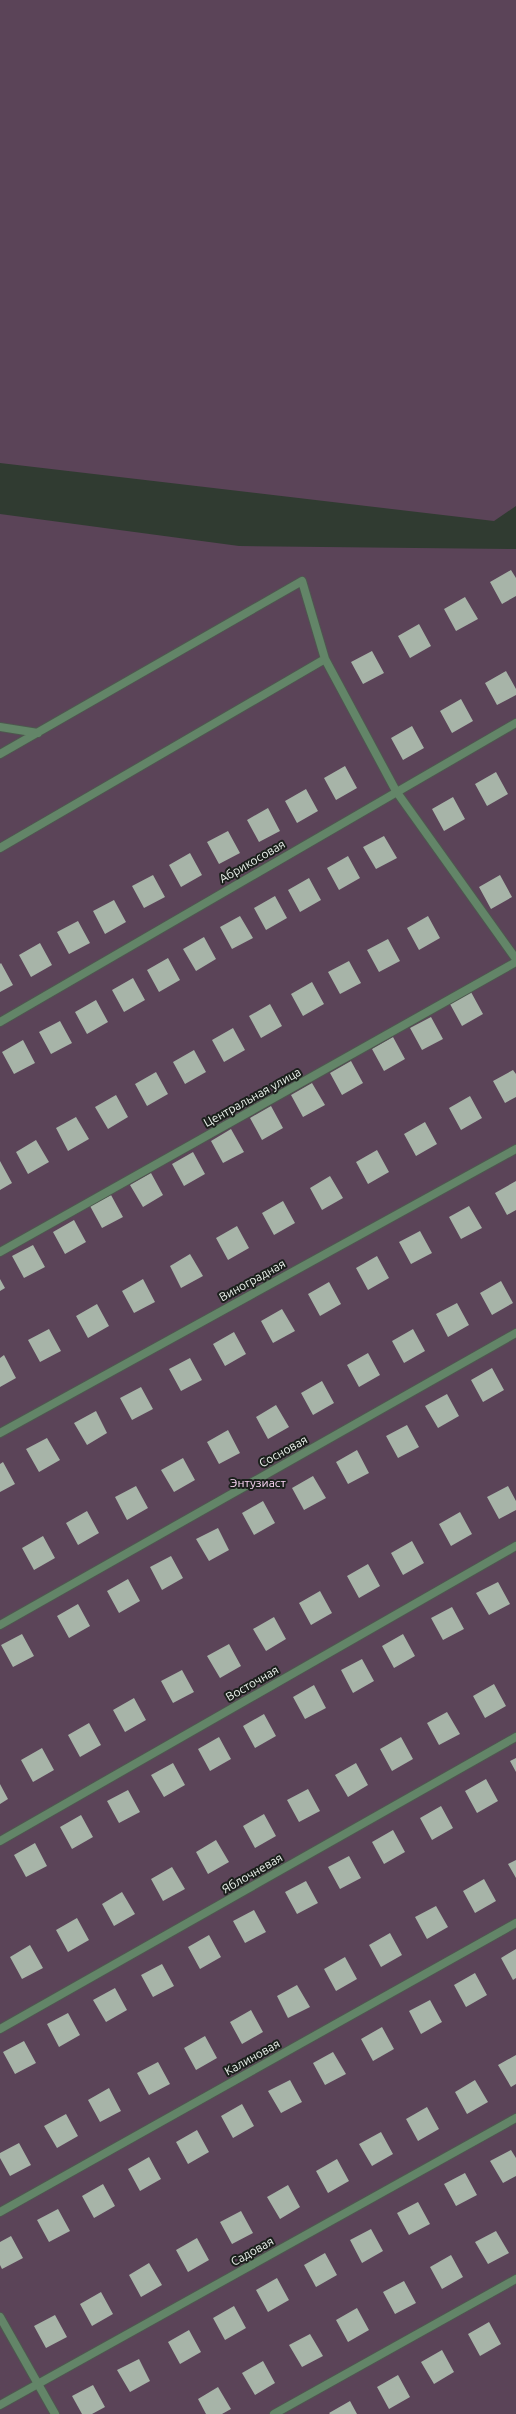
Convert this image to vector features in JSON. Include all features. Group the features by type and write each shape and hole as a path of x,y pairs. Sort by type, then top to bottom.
{"street":[{"path":"0,754 302,581 325,658 396,791 516,959"},
{"path":"0,848 325,658"},
{"name":"Абрикосовая","path":"0,1022 396,791 516,723"},
{"path":"0,727 38,732"},
{"name":"Центральная улица","path":"0,1252 516,962"},
{"name":"Виноградная","path":"0,1433 516,1149"},
{"name":"Сосновая","path":"0,1625 516,1333"},
{"name":"Восточная","path":"0,1841 516,1546"},
{"name":"Яблочневая","path":"0,2029 516,1737"},
{"name":"Калиновая","path":"0,2212 516,1923"},
{"name":"Садовая","path":"0,2405 516,2118"},
{"path":"274,2414 516,2279"},
{"path":"0,2317 55,2414"}],"green space":[{"path":"0,0 516,0 516,506 494,521 0,463"},
{"name":"Энтузиаст","path":"0,514 239,546 516,549 516,2414 0,2414"}],"building":[{"path":"511,570 516,578 516,596 502,604 490,582"},
{"path":"465,597 478,619 456,631 444,609"},
{"path":"419,624 431,646 410,658 398,636"},
{"path":"372,651 384,673 363,684 351,662"},
{"path":"506,671 516,689 516,695 497,705 485,683"},
{"path":"461,699 473,721 452,733 440,711"},
{"path":"412,726 424,748 403,760 391,738"},
{"path":"345,766 357,788 336,800 324,778"},
{"path":"496,772 508,794 487,806 475,784"},
{"path":"306,789 318,811 297,823 285,801"},
{"path":"453,797 465,819 444,831 432,809"},
{"path":"268,808 280,831 259,842 247,820"},
{"path":"228,831 240,853 219,864 207,842"},
{"path":"384,836 397,858 376,869 363,847"},
{"path":"190,853 202,875 181,887 169,865"},
{"path":"348,856 360,878 339,890 327,868"},
{"path":"153,875 165,897 144,908 132,886"},
{"path":"500,875 512,897 491,909 479,887"},
{"path":"309,878 321,900 300,912 288,890"},
{"path":"275,896 287,918 266,930 254,908"},
{"path":"114,900 126,922 105,934 93,911"},
{"path":"240,916 253,938 232,949 220,927"},
{"path":"428,916 440,938 419,950 407,928"},
{"path":"78,921 90,943 69,954 57,932"},
{"path":"204,937 216,959 196,971 183,949"},
{"path":"388,939 400,961 379,972 367,950"},
{"path":"40,943 52,965 31,977 19,955"},
{"path":"168,958 180,980 159,992 147,970"},
{"path":"349,961 361,983 340,994 328,972"},
{"path":"1,963 13,985 0,992 0,964"},
{"path":"133,978 145,1000 124,1012 112,990"},
{"path":"312,982 324,1004 303,1016 291,994"},
{"path":"471,992 483,1014 462,1026 450,1004"},
{"path":"96,1000 108,1022 87,1034 75,1012"},
{"path":"270,1004 282,1026 261,1038 249,1016"},
{"path":"431,1017 443,1039 422,1050 410,1028"},
{"path":"60,1021 72,1043 51,1054 39,1032"},
{"path":"233,1028 245,1050 224,1062 212,1040"},
{"path":"393,1037 405,1059 384,1071 372,1049"},
{"path":"23,1040 35,1063 14,1074 2,1052"},
{"path":"194,1050 206,1072 185,1084 173,1062"},
{"path":"351,1061 363,1083 342,1095 330,1073"},
{"path":"513,1070 516,1074 516,1097 505,1103 493,1081"},
{"path":"156,1072 168,1094 147,1106 135,1084"},
{"path":"312,1083 325,1105 303,1117 291,1095"},
{"path":"116,1095 128,1117 108,1129 95,1107"},
{"path":"470,1096 482,1118 461,1130 449,1108"},
{"path":"271,1106 283,1128 262,1140 250,1118"},
{"path":"76,1117 89,1139 68,1151 56,1128"},
{"path":"425,1122 437,1144 416,1156 404,1134"},
{"path":"231,1129 244,1152 223,1163 211,1141"},
{"path":"36,1140 49,1162 28,1174 16,1152"},
{"path":"377,1150 389,1172 368,1184 356,1162"},
{"path":"193,1152 205,1174 184,1186 172,1164"},
{"path":"0,1161 12,1183 0,1190"},
{"path":"151,1173 163,1195 143,1207 130,1185"},
{"path":"330,1176 343,1198 322,1210 310,1188"},
{"path":"516,1181 516,1210 507,1215 495,1193"},
{"path":"111,1195 123,1217 102,1228 90,1206"},
{"path":"283,1201 295,1223 274,1235 262,1213"},
{"path":"469,1206 482,1228 461,1239 449,1217"},
{"path":"74,1220 86,1242 65,1254 53,1232"},
{"path":"237,1226 249,1248 228,1260 216,1238"},
{"path":"420,1231 432,1253 411,1264 399,1242"},
{"path":"33,1245 45,1267 24,1278 12,1256"},
{"path":"190,1254 203,1276 181,1288 170,1266"},
{"path":"377,1256 389,1278 368,1290 356,1268"},
{"path":"0,1279 5,1288 0,1291"},
{"path":"143,1279 155,1302 134,1313 122,1291"},
{"path":"501,1281 513,1303 492,1315 480,1293"},
{"path":"329,1282 341,1304 320,1316 308,1294"},
{"path":"457,1303 469,1325 448,1337 436,1314"},
{"path":"97,1304 109,1326 88,1338 76,1316"},
{"path":"282,1309 295,1331 273,1343 261,1321"},
{"path":"49,1329 61,1351 40,1362 28,1340"},
{"path":"413,1329 425,1351 404,1363 392,1341"},
{"path":"234,1332 246,1354 225,1366 213,1344"},
{"path":"368,1353 380,1375 359,1387 347,1365"},
{"path":"4,1355 16,1378 0,1387 0,1358"},
{"path":"190,1358 202,1380 181,1391 169,1369"},
{"path":"492,1368 504,1390 483,1402 471,1380"},
{"path":"322,1381 334,1403 313,1415 301,1393"},
{"path":"141,1387 153,1409 132,1420 120,1398"},
{"path":"447,1394 459,1416 438,1428 425,1406"},
{"path":"276,1405 289,1427 268,1439 256,1417"},
{"path":"96,1411 107,1433 87,1445 74,1423"},
{"path":"407,1425 419,1447 398,1458 386,1436"},
{"path":"228,1430 240,1453 219,1464 207,1442"},
{"path":"47,1438 60,1460 39,1472 26,1449"},
{"path":"357,1450 369,1473 348,1484 336,1462"},
{"path":"183,1458 195,1480 174,1492 161,1470"},
{"path":"3,1462 15,1484 0,1492 0,1464"},
{"path":"313,1476 326,1498 304,1510 292,1488"},
{"path":"136,1486 148,1508 127,1520 115,1497"},
{"path":"508,1486 516,1501 516,1510 499,1519 487,1497"},
{"path":"263,1501 275,1523 254,1535 242,1513"},
{"path":"87,1511 99,1533 78,1545 66,1523"},
{"path":"460,1512 472,1534 451,1546 439,1524"},
{"path":"218,1528 229,1550 209,1561 196,1539"},
{"path":"43,1536 55,1558 34,1570 22,1548"},
{"path":"412,1541 424,1563 403,1575 391,1553"},
{"path":"171,1556 183,1578 162,1590 150,1567"},
{"path":"368,1564 380,1586 359,1598 347,1576"},
{"path":"128,1579 140,1601 119,1613 107,1591"},
{"path":"498,1582 510,1604 489,1615 476,1593"},
{"path":"320,1591 332,1613 311,1625 299,1603"},
{"path":"78,1604 90,1626 69,1638 57,1616"},
{"path":"452,1607 464,1629 443,1640 431,1618"},
{"path":"274,1617 286,1639 266,1651 253,1629"},
{"path":"22,1634 34,1656 13,1667 1,1645"},
{"path":"403,1634 415,1656 394,1668 382,1646"},
{"path":"229,1644 241,1666 220,1678 207,1656"},
{"path":"362,1659 374,1681 353,1693 341,1670"},
{"path":"182,1670 194,1692 173,1703 161,1681"},
{"path":"494,1684 506,1706 485,1718 473,1696"},
{"path":"314,1685 326,1708 305,1719 293,1697"},
{"path":"134,1698 146,1720 125,1732 113,1710"},
{"path":"447,1712 460,1734 439,1745 427,1723"},
{"path":"264,1714 276,1736 255,1748 243,1726"},
{"path":"89,1723 101,1745 80,1757 68,1735"},
{"path":"219,1737 231,1759 210,1771 198,1749"},
{"path":"401,1737 413,1759 392,1771 380,1749"},
{"path":"42,1748 54,1770 33,1782 21,1760"},
{"path":"516,1758 516,1772 510,1761"},
{"path":"173,1763 185,1785 164,1797 151,1775"},
{"path":"356,1763 368,1785 348,1797 335,1775"},
{"path":"486,1779 498,1801 477,1813 465,1791"},
{"path":"0,1784 8,1799 0,1804"},
{"path":"308,1789 320,1811 299,1822 287,1800"},
{"path":"128,1790 140,1812 119,1823 107,1801"},
{"path":"441,1806 453,1828 432,1840 420,1818"},
{"path":"264,1814 276,1836 255,1848 243,1826"},
{"path":"81,1815 93,1837 72,1849 60,1827"},
{"path":"393,1830 405,1852 384,1864 372,1842"},
{"path":"216,1840 229,1862 208,1874 196,1852"},
{"path":"35,1843 47,1866 26,1877 14,1855"},
{"path":"349,1856 361,1878 340,1889 328,1867"},
{"path":"516,1860 516,1878 508,1864"},
{"path":"172,1867 185,1889 163,1901 151,1879"},
{"path":"484,1879 496,1901 475,1913 463,1891"},
{"path":"306,1881 318,1903 297,1914 285,1892"},
{"path":"122,1892 135,1914 114,1926 102,1904"},
{"path":"436,1906 448,1927 427,1939 415,1917"},
{"path":"254,1910 266,1932 245,1943 233,1921"},
{"path":"77,1918 89,1940 68,1952 56,1930"},
{"path":"390,1933 402,1955 381,1967 369,1945"},
{"path":"209,1935 221,1957 200,1969 188,1947"},
{"path":"30,1945 43,1968 22,1979 10,1957"},
{"path":"516,1949 516,1978 513,1980 501,1958"},
{"path":"345,1957 357,1979 336,1991 324,1969"},
{"path":"162,1964 174,1986 153,1997 141,1975"},
{"path":"475,1973 487,1995 466,2007 454,1985"},
{"path":"297,1985 310,2007 288,2018 277,1996"},
{"path":"115,1988 127,2010 106,2022 93,2000"},
{"path":"430,2000 442,2022 421,2034 409,2011"},
{"path":"251,2010 263,2032 242,2044 230,2022"},
{"path":"68,2013 80,2035 59,2047 47,2024"},
{"path":"382,2027 394,2049 373,2061 361,2039"},
{"path":"205,2036 217,2058 196,2070 184,2048"},
{"path":"24,2041 36,2063 15,2074 3,2052"},
{"path":"333,2052 346,2074 325,2085 313,2063"},
{"path":"516,2055 516,2084 511,2087 498,2065"},
{"path":"158,2062 170,2084 149,2095 137,2073"},
{"path":"290,2080 302,2102 281,2113 268,2091"},
{"path":"475,2080 488,2102 467,2114 455,2092"},
{"path":"109,2088 121,2111 100,2122 88,2100"},
{"path":"242,2104 254,2126 233,2138 221,2116"},
{"path":"427,2107 439,2129 418,2141 406,2119"},
{"path":"66,2114 78,2136 57,2148 44,2126"},
{"path":"197,2130 209,2152 188,2164 176,2142"},
{"path":"381,2132 393,2154 372,2166 359,2144"},
{"path":"19,2143 31,2165 10,2176 0,2158 0,2153"},
{"path":"511,2150 516,2158 516,2176 503,2183 490,2161"},
{"path":"149,2157 161,2179 140,2191 128,2169"},
{"path":"337,2159 349,2181 328,2193 316,2171"},
{"path":"465,2173 477,2195 456,2206 444,2184"},
{"path":"103,2184 115,2206 94,2218 82,2196"},
{"path":"288,2185 300,2207 280,2219 267,2197"},
{"path":"418,2202 430,2224 409,2235 397,2213"},
{"path":"58,2209 70,2231 49,2242 37,2220"},
{"path":"241,2211 253,2233 232,2244 220,2222"},
{"path":"371,2229 383,2251 362,2263 350,2240"},
{"path":"496,2231 509,2253 488,2264 475,2242"},
{"path":"11,2236 23,2258 2,2269 0,2265 0,2242"},
{"path":"197,2238 209,2260 188,2272 176,2250"},
{"path":"325,2253 337,2275 316,2287 304,2265"},
{"path":"451,2255 463,2277 442,2289 430,2267"},
{"path":"149,2263 162,2285 141,2297 129,2275"},
{"path":"277,2278 289,2300 268,2312 256,2290"},
{"path":"404,2281 416,2303 395,2314 383,2292"},
{"path":"101,2292 113,2314 92,2326 80,2304"},
{"path":"234,2306 246,2328 225,2340 213,2318"},
{"path":"357,2308 369,2330 348,2342 336,2320"},
{"path":"55,2315 67,2337 46,2348 34,2326"},
{"path":"489,2322 501,2344 480,2356 468,2334"},
{"path":"189,2330 201,2352 180,2364 168,2342"},
{"path":"310,2334 323,2356 302,2367 289,2345"},
{"path":"442,2350 454,2372 434,2384 421,2362"},
{"path":"139,2359 150,2381 130,2392 117,2370"},
{"path":"263,2361 275,2383 255,2395 242,2373"},
{"path":"398,2375 410,2397 389,2409 377,2387"},
{"path":"93,2385 105,2407 92,2414 82,2414 72,2396"},
{"path":"218,2387 231,2409 222,2414 206,2414 198,2399"},
{"path":"350,2401 357,2414 329,2413"}]}
